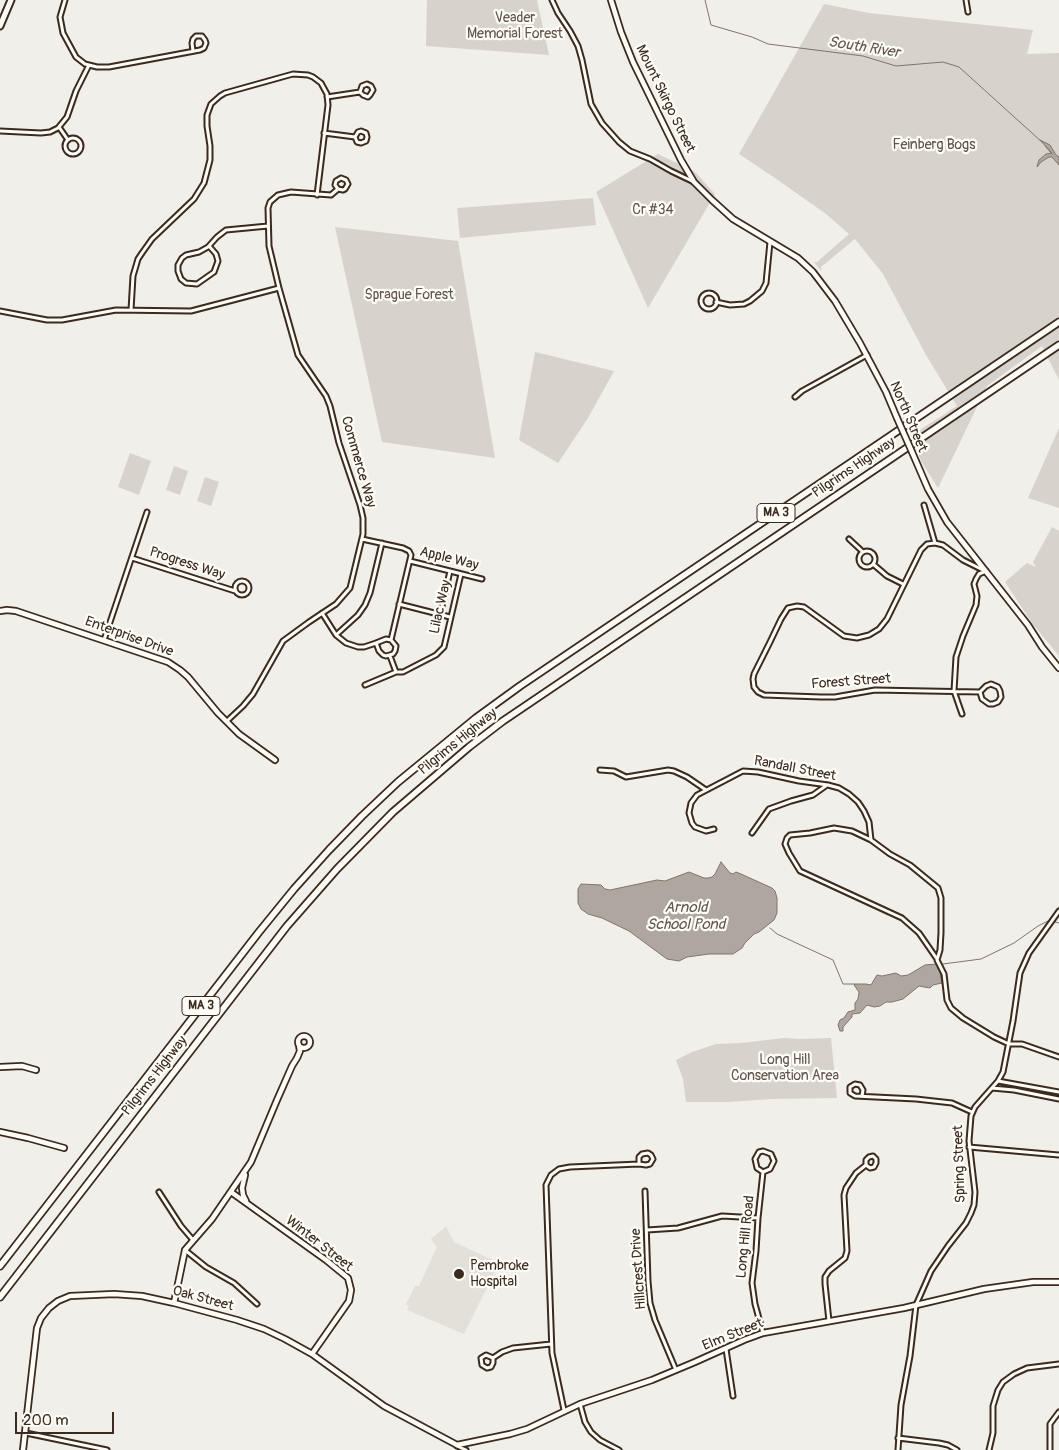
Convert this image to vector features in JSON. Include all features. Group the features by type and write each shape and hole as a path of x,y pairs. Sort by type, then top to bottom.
{"highway":[{"name":"Pilgrims Highway","path":"0,1266 264,924 329,850 398,782 476,718 520,686 1059,322"},
{"name":"Pilgrims Highway","path":"0,1297 288,926 338,869 400,807 469,748 509,717 1059,344"},
{"path":"0,1303 14,1279"}],"main road":[{"path":"0,25 11,0"}],"street":[{"path":"65,0 60,17 64,37 78,60 89,66 118,66 193,51 202,49 206,41 202,36 193,39 193,51"},
{"path":"552,0 578,46 591,104 602,124 630,151 650,159 694,182"},
{"name":"Mount Skirgo Street","path":"611,0 633,62 681,160 694,182 712,200"},
{"path":"966,0 968,12"},
{"path":"0,131 40,133 50,132 59,127 67,117 76,91 89,66"},
{"path":"131,310 133,276 138,259 152,239 194,199 204,183 210,160 207,115 215,100 225,93 299,73 308,74 318,80 325,88 328,105 317,195 331,195 338,189"},
{"path":"366,84 371,86 373,90 368,97 363,96 360,92 362,86 366,84"},
{"path":"327,97 360,92"},
{"path":"59,127 68,140"},
{"path":"324,133 355,136"},
{"path":"72,138 79,141 80,148 78,152 68,152 66,145 68,140 72,138"},
{"name":"Commerce Way","path":"226,722 244,706 253,694 283,641 336,604 350,588 362,539 363,518 360,505 330,406 326,396 298,355 270,252 268,208 270,202 278,195 291,192 317,195"},
{"name":"North Street","path":"712,200 733,219 801,261 816,276 838,306 867,355 889,400 923,481 937,506 1059,668"},
{"path":"209,246 216,254 218,260 214,272 198,284 186,283 178,271 178,265 186,255 199,252 209,246 226,230 268,226"},
{"path":"716,302 744,304 762,291 766,283 770,242"},
{"path":"0,311 48,320 62,320 109,311 192,312 279,288"},
{"path":"710,293 713,294 716,302 715,306 708,309 701,304 702,296 710,293"},
{"path":"795,397 802,391 867,355"},
{"path":"924,505 935,543 943,545 963,560 986,572"},
{"path":"104,640 147,512"},
{"path":"362,539 403,548 409,551 411,555 391,640"},
{"path":"849,539 863,552 870,552 873,555 872,564"},
{"path":"336,635 358,615 365,605 370,593 382,543"},
{"name":"Forest Street","path":"935,543 927,544 921,550 884,622 876,631 865,637 853,638 844,636 804,607 788,608 754,674 753,682 755,689 764,695 835,697 875,690 980,692 986,686 994,684 999,689 1001,696 998,702 989,704 982,699 980,692"},
{"path":"863,552 860,556 861,564 868,566 872,564"},
{"name":"Progress Way","path":"132,558 236,591 239,595 246,595 249,591 249,586 246,582 239,582 235,587 236,591"},
{"name":"Apple Way","path":"410,562 482,579"},
{"path":"872,564 887,576 903,584"},
{"path":"440,615 450,571"},
{"path":"962,714 954,691 958,651 977,602 975,582 979,574 986,572"},
{"name":"Lilac Way","path":"366,685 396,672 403,672 436,655 444,647 461,574"},
{"path":"399,604 450,617"},
{"name":"Enterprise Drive","path":"0,611 16,611 159,658 176,666 188,677 226,722 275,760"},
{"path":"322,613 336,635 352,646 364,647 386,639 391,640 396,646 395,651 390,656"},
{"path":"376,643 383,655 390,656"},
{"path":"390,656 396,672"},
{"path":"600,770 614,771 626,777 674,771 687,777 706,790 694,799 690,808 692,823 698,829 706,831 714,829"},
{"name":"Randall Street","path":"706,790 738,773 746,771 828,785 844,791 862,806 869,822 871,840"},
{"path":"752,833 769,809 813,795 828,785"},
{"path":"937,960 940,950 941,898 938,888 910,865 890,854 871,840 852,831 834,828 790,835 787,838 786,848 800,871 902,918 920,933 944,974 947,1000 952,1008 963,1018 981,1030 1010,1044 1022,1044 1059,1056"},
{"name":"Spring Street","path":"898,1450 901,1405 910,1356 916,1305 931,1271 963,1227 973,1209 975,1192 968,1131 972,1112 998,1081 1003,1072 1010,1044 1022,968 1032,948 1058,912"},
{"path":"174,1303 185,1250 231,1192 257,1152 292,1066 300,1051 299,1039 303,1036 307,1037 310,1045 297,1058"},
{"path":"299,1045 302,1048 306,1048"},
{"path":"0,1067 22,1066 36,1070"},
{"path":"998,1081 1059,1092"},
{"path":"862,1096 863,1090 860,1085 855,1084 850,1087 852,1094 856,1096 916,1098 952,1103 972,1112"},
{"path":"992,1088 1014,1090 1059,1100"},
{"path":"0,1132 64,1148"},
{"path":"969,1147 1059,1155"},
{"name":"Long Hill Road","path":"764,1151 771,1154 774,1161 770,1169 763,1172 757,1168 755,1162 757,1154 764,1151"},
{"path":"564,1410 551,1344 545,1189 548,1180 556,1170 567,1167 646,1165 650,1164 653,1159 651,1155 648,1153 642,1154 639,1164"},
{"path":"829,1321 824,1284 829,1271 845,1258 847,1251 844,1194 856,1173 866,1165"},
{"path":"246,1171 242,1188 247,1202"},
{"name":"Long Hill Road","path":"763,1172 752,1290 763,1333"},
{"path":"158,1192 193,1240"},
{"name":"Winter Street","path":"231,1192 348,1278 351,1290 349,1301 312,1354"},
{"name":"Hillcrest Drive","path":"646,1192 648,1288 651,1307 677,1370"},
{"path":"647,1230 683,1227 722,1216 758,1218"},
{"path":"185,1250 206,1267 234,1283 257,1304"},
{"name":"Elm Street","path":"457,1445 522,1431 564,1410 646,1383 763,1333 916,1305 984,1289 1033,1282 1059,1282"},
{"name":"Oak Street","path":"23,1450 36,1334 41,1318 52,1305 70,1296 114,1294 142,1296 174,1303 264,1329 312,1354 384,1406 466,1450"},
{"path":"493,1358 513,1348 551,1344"},
{"path":"726,1348 733,1396"},
{"path":"489,1355 493,1358 494,1363 491,1367 487,1368 482,1365 481,1360 483,1356 489,1355"},
{"path":"989,1450 993,1433 993,1406 998,1390 1003,1382 1022,1370 1042,1365 1059,1364"},
{"path":"580,1404 585,1422 591,1432 600,1440 619,1450"},
{"path":"1050,1450 1050,1424 1059,1412"},
{"path":"26,1433 108,1450"},
{"path":"898,1438 939,1443 957,1450"}],"shaded area":[{"name":"Pembroke Hospital","path":"446,1226 454,1242 499,1263 464,1334 407,1310 409,1307 406,1304 415,1286 419,1286 437,1247 431,1239"}],"green space":[{"name":"Veader Memorial Forest","path":"427,0 537,0 549,55 426,46"},
{"name":"Feinberg Bogs","path":"824,4 869,13 1033,30 1027,54 1059,53 1059,380 1042,346 987,386 938,488 921,461 912,435 957,406 926,355 883,274 855,239 821,267 821,271 814,262 817,262 849,234 826,214 739,154"},
{"name":"Cr #34","path":"658,154 695,172 715,194 648,308 596,192"},
{"path":"593,198 596,225 460,238 457,208"},
{"name":"Sprague Forest","path":"335,227 458,241 495,458 382,442"},
{"path":"535,352 614,371 588,418 558,463 519,440"},
{"path":"1059,428 1059,508 1028,498"},
{"path":"130,453 151,461 139,495 118,487"},
{"path":"174,466 188,471 180,495 166,490"},
{"path":"205,477 219,482 211,506 197,501"},
{"path":"1052,527 1059,531 1059,656 1032,623 1005,582 1027,563 1036,567 1033,562"},
{"name":"Long Hill Conservation Area","path":"784,1038 831,1038 837,1098 686,1102 683,1079 676,1060 716,1044"}],"water":[{"path":"1040,140 1050,145 1059,157 1059,165 1052,157 1049,157 1037,167 1039,160 1046,154 1052,153"},
{"name":"Arnold School Pond","path":"721,862 730,873 736,872 772,888 777,898 777,913 774,920 754,934 742,948 733,954 709,954 687,957 679,961 667,959 629,931 602,918 588,914 581,909 578,903 578,889 581,884 601,885 605,889 610,890 657,880 665,881 689,872 708,878 715,874"},
{"path":"936,964 939,966 942,983 933,985 930,988 919,986 903,999 886,1002 880,1006 867,1005 860,1013 852,1014 852,1017 843,1027 843,1031 840,1031 838,1025 840,1020 848,1012 855,1010 855,1003 859,992 855,984 871,985 877,975 882,976 896,973 901,976 908,975 925,965"}],"waterway":[{"name":"South River","path":"705,0 711,25 752,37 768,44 863,56 896,66 943,62 959,67 1043,143"},
{"name":"South River","path":"1045,146 1052,154"},
{"path":"943,964 981,959 1014,943 1048,921"},
{"path":"1055,922 1059,923"},
{"path":"770,928 777,934 833,960 843,984 855,984"}],"place":[{"name":"Pembroke Hospital","path":"459,1274"}]}
